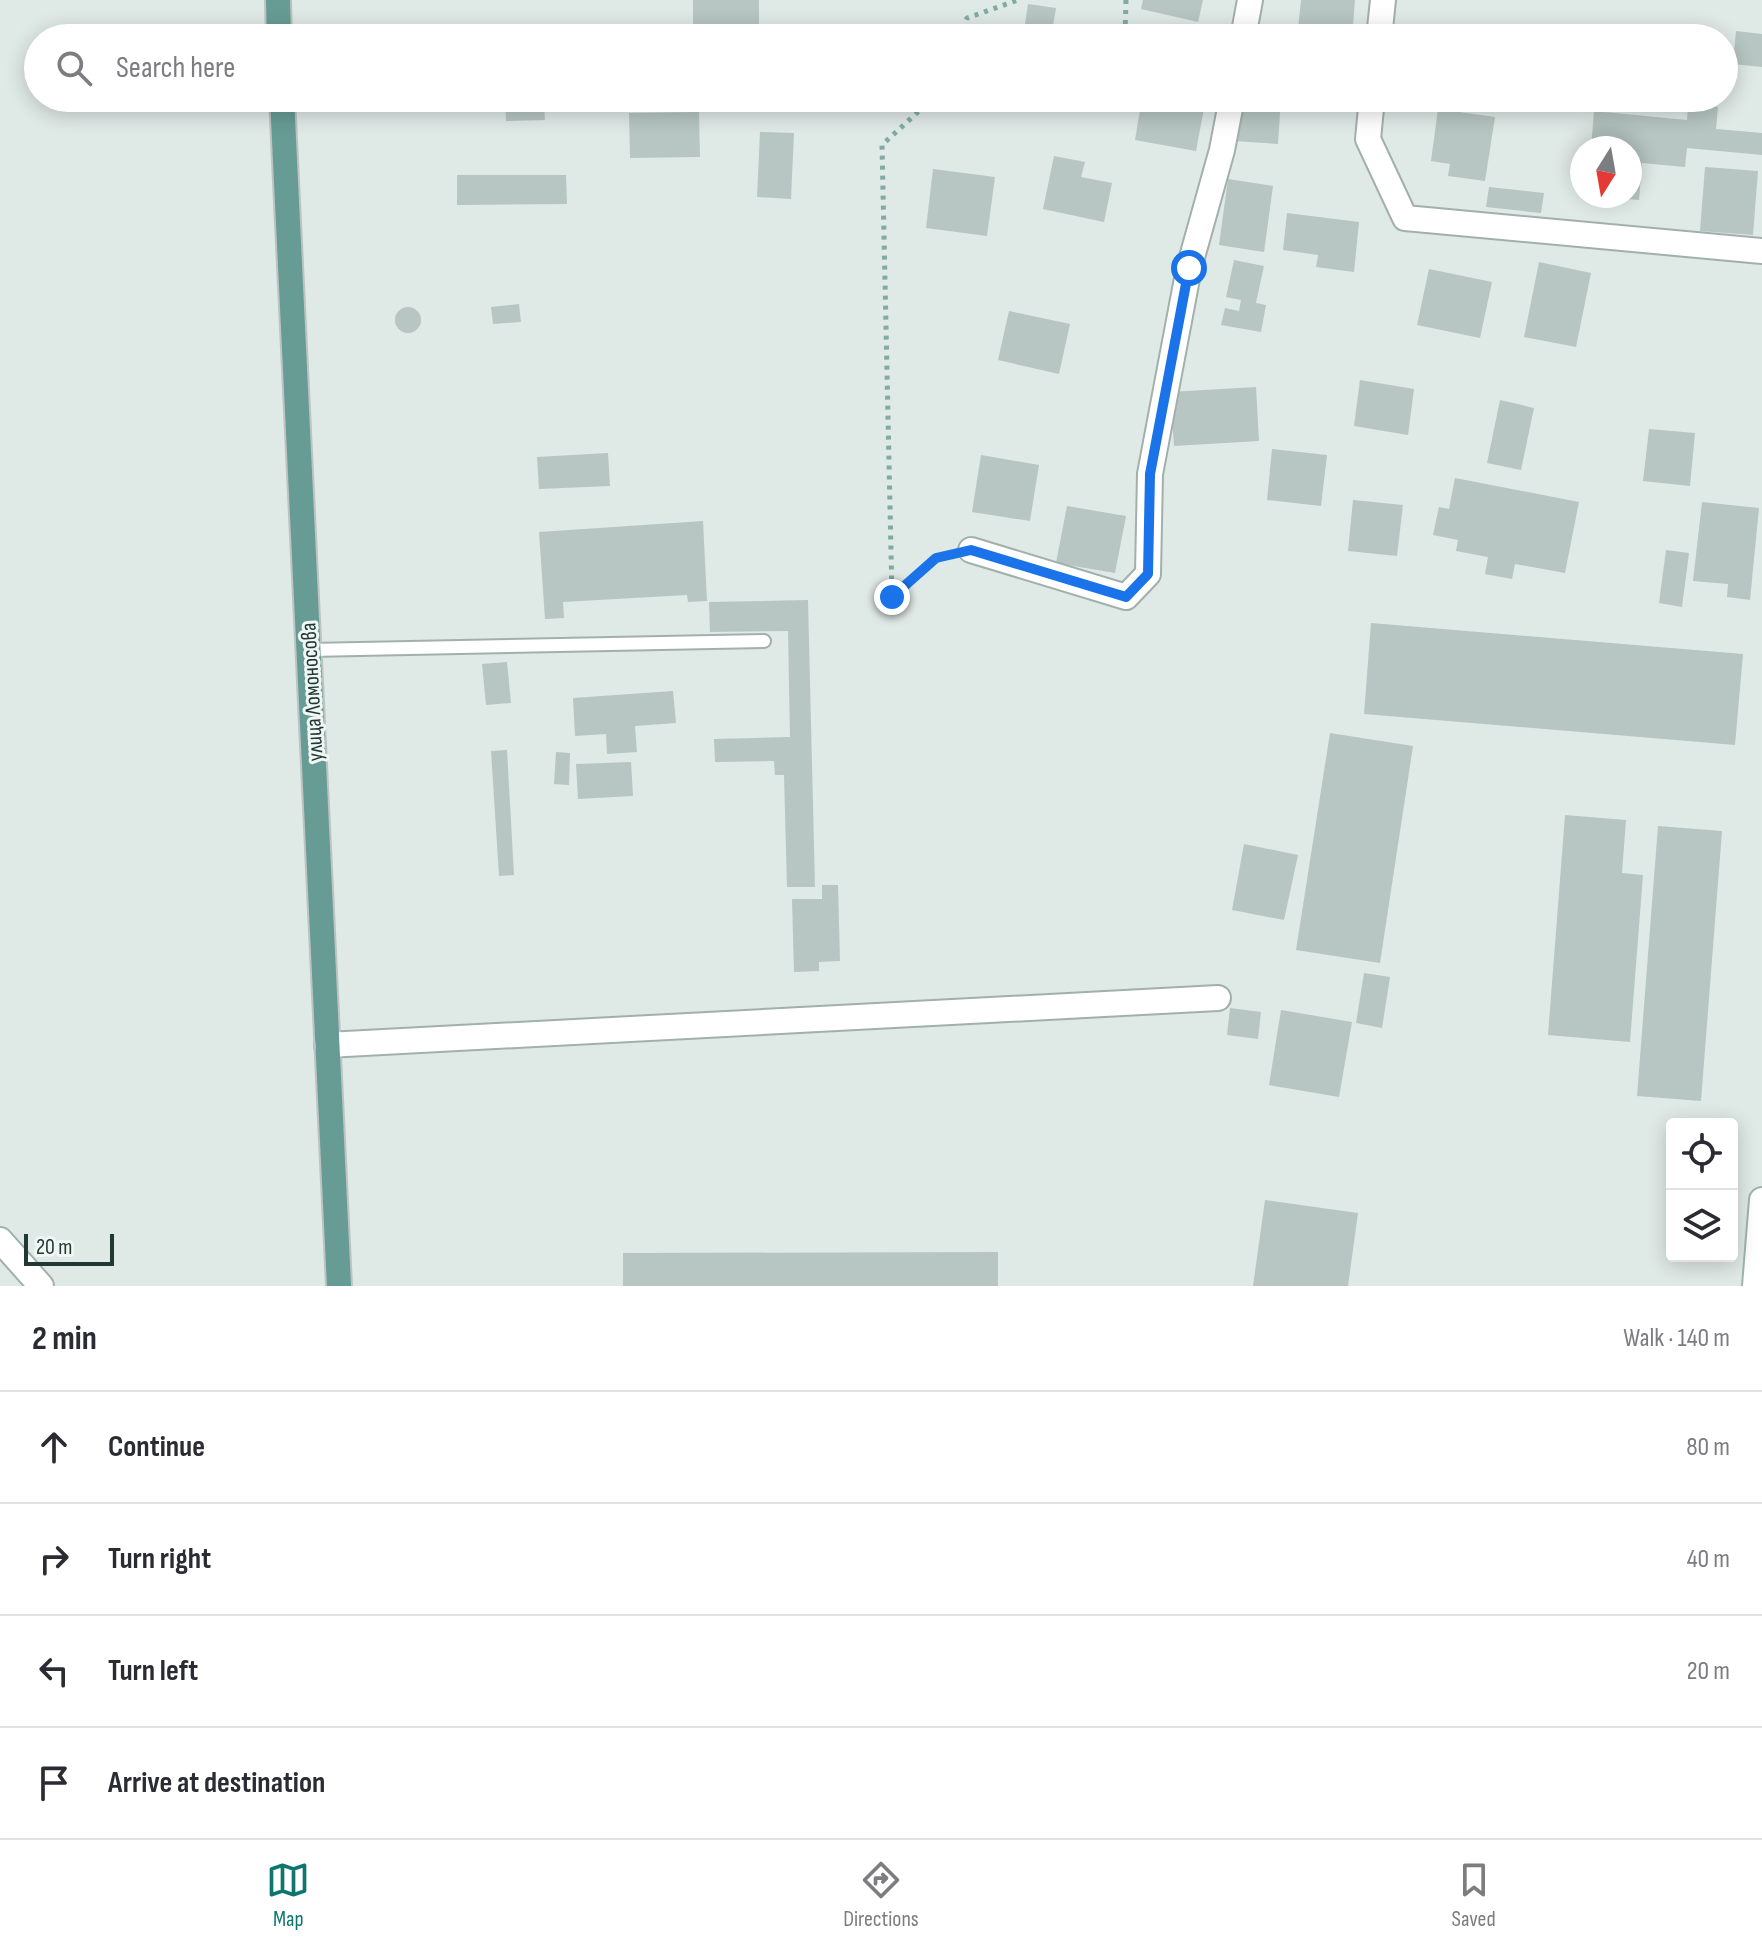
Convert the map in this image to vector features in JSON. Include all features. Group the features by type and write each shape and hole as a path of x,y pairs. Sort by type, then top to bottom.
{"main road":[{"path":"278,0 279,24"},
{"name":"улица Ломоносова","path":"283,112 339,1286"}],"street":[{"path":"1246,24 1250,0"},
{"path":"1380,24 1383,0"},
{"path":"971,550 1126,597 1148,574 1150,474 1189,268 1222,150 1229,112"},
{"path":"1371,112 1368,139 1405,218 1762,251"},
{"path":"327,1045 1218,998"},
{"path":"1755,1286 1762,1200"},
{"path":"0,1240 41,1286"}],"lane":[{"path":"309,650 764,641"}],"path":[{"path":"964,24 967,18 1018,0"},
{"path":"1125,24 1126,0"},
{"path":"918,112 882,145 892,597 936,558 971,550"}],"building":[{"path":"693,0 759,0 759,24 693,24"},
{"path":"1143,0 1203,0 1198,22 1141,9"},
{"path":"1301,0 1355,0 1353,24 1298,24"},
{"path":"1028,4 1056,8 1053,24 1025,24"},
{"path":"1738,31 1762,34 1762,67 1738,65"},
{"path":"506,112 545,112 545,120 506,121"},
{"path":"699,112 700,157 630,158 629,113"},
{"path":"1140,112 1203,112 1196,151 1135,140"},
{"path":"1236,112 1280,112 1278,144 1234,141"},
{"path":"1438,112 1495,117 1485,181 1448,176 1450,164 1431,161"},
{"path":"1594,112 1687,120 1688,112 1718,112 1716,129 1762,133 1762,155 1687,148 1685,167 1642,163 1642,136 1592,136"},
{"path":"760,132 794,133 791,199 757,197"},
{"path":"1054,156 1085,162 1081,177 1112,183 1104,222 1043,209"},
{"path":"1705,167 1758,171 1753,235 1700,231"},
{"path":"933,169 995,177 987,236 926,228"},
{"path":"457,175 566,175 567,204 457,205"},
{"path":"1228,179 1273,186 1264,252 1219,245"},
{"path":"1489,187 1544,193 1541,213 1486,207"},
{"path":"1287,213 1359,222 1354,272 1316,267 1318,255 1283,250"},
{"path":"1234,260 1264,266 1256,303 1266,305 1261,332 1221,325 1225,308 1239,311 1241,300 1226,297"},
{"path":"1539,262 1591,273 1576,347 1524,337"},
{"path":"1429,269 1492,282 1480,338 1417,325"},
{"path":"519,304 521,322 493,324 491,307"},
{"path":"408,307 418,310 421,320 418,330 408,333 398,330 395,320 398,310"},
{"path":"1009,311 1070,324 1059,374 998,360"},
{"path":"1360,380 1414,389 1408,435 1354,426"},
{"path":"1256,387 1259,441 1174,446 1170,392"},
{"path":"1500,400 1534,408 1521,470 1487,463"},
{"path":"1649,429 1695,433 1690,486 1643,481"},
{"path":"1272,449 1327,455 1321,506 1267,500"},
{"path":"608,453 610,486 539,489 537,457"},
{"path":"981,455 1039,465 1030,521 972,512"},
{"path":"1455,478 1579,502 1565,573 1515,564 1512,579 1485,574 1488,557 1456,551 1458,540 1433,535 1439,507 1449,509"},
{"path":"1353,500 1403,505 1397,556 1348,551"},
{"path":"1702,502 1759,508 1750,600 1727,597 1728,584 1693,581"},
{"path":"1067,506 1126,516 1115,573 1056,563"},
{"path":"703,521 707,601 688,602 687,595 563,602 564,618 545,619 539,532"},
{"path":"1666,550 1689,553 1682,607 1659,603"},
{"path":"808,600 815,887 787,887 784,775 775,775 774,761 715,762 714,739 790,737 788,631 710,632 709,602"},
{"path":"1371,623 1743,654 1735,745 1364,714"},
{"path":"507,662 511,703 486,705 482,664"},
{"path":"673,691 676,723 635,726 637,752 607,754 606,734 575,736 573,698"},
{"path":"1330,733 1413,746 1380,963 1296,950"},
{"path":"507,750 514,875 499,876 491,751"},
{"path":"556,752 570,753 569,785 554,784"},
{"path":"631,762 633,796 578,799 576,764"},
{"path":"1565,815 1626,820 1622,873 1643,875 1630,1042 1548,1035"},
{"path":"1658,826 1722,831 1701,1101 1637,1096"},
{"path":"1244,844 1298,855 1284,920 1232,910"},
{"path":"822,885 838,885 840,961 819,962 819,971 794,972 792,899 822,899"},
{"path":"1364,973 1390,977 1382,1028 1356,1023"},
{"path":"1230,1008 1261,1012 1258,1039 1227,1035"},
{"path":"1281,1010 1352,1022 1339,1097 1269,1085"},
{"path":"1265,1200 1358,1213 1348,1286 1253,1286"},
{"path":"998,1252 998,1286 623,1286 623,1253"}],"route":[{"path":"892,597 936,558 971,550 1126,597 1148,574 1150,474 1189,268"}]}
